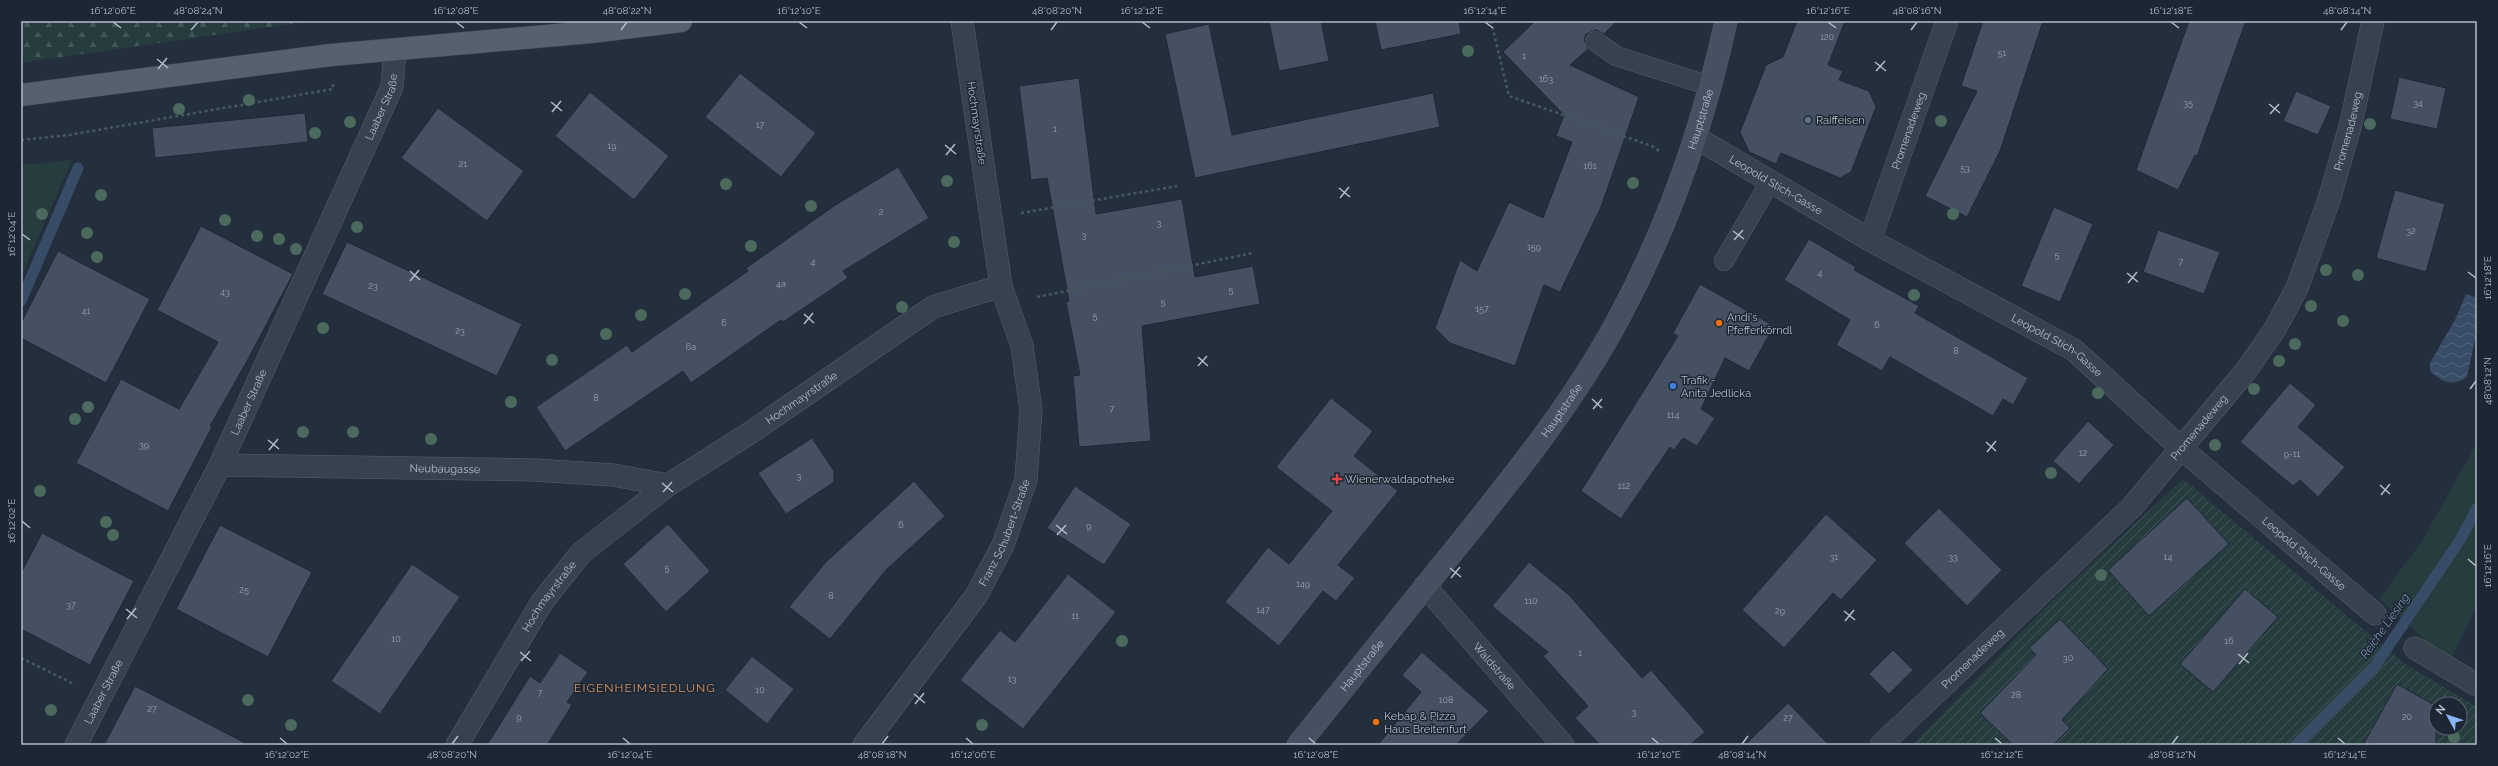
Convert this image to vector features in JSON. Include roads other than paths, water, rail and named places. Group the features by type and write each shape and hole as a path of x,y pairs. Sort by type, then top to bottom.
{"main road":[{"path":"21,95 331,55 395,50 681,21"},
{"name":"Hauptstraße","path":"1298,745 1532,454 1582,382 1621,314 1658,236 1695,137 1710,86 1726,21"}],"street":[{"name":"Hochmayrstraße","path":"457,745 542,602 581,553 668,485 750,433 933,307 1004,294 991,218 962,21"},
{"name":"Promenadeweg","path":"1870,240 1947,21"},
{"name":"Promenadeweg","path":"1882,745 2132,507 2244,372 2275,329 2297,288 2329,200 2351,123 2373,21"},
{"name":"Laaber Straße","path":"76,745 220,465 392,87 395,50"},
{"name":"Leopold Stich-Gasse","path":"1695,137 1870,240 2074,350 2182,448 2375,614"},
{"name":"Franz Schubert-Straße","path":"864,745 976,596 1003,545 1026,480 1031,410 1022,346 1004,294"},
{"name":"Neubaugasse","path":"220,465 536,470 613,475 668,485"},
{"name":"Waldstraße","path":"1425,586 1563,745"},
{"path":"2415,648 2477,685"}],"lane":[{"path":"1595,42 1616,56 1710,86"},
{"path":"1724,261 1770,182"}],"water":[{"path":"2466,294 2477,298 2477,330 2467,377 2457,382 2447,382 2430,371 2430,363 2456,318"}],"waterway":[{"path":"21,301 78,168"},
{"name":"Reiche Liesing","path":"2296,745 2375,666 2460,540 2477,508"}],"place":[{"name":"Raiffeisen","path":"1808,120"},
{"name":"Andi's Pfefferkörndl","path":"1719,323"},
{"name":"Trafik - Anita Jedlicka","path":"1673,386"},
{"name":"Wienerwaldapotheke","path":"1337,479"},
{"name":"Kebap & Pizza Haus Breitenfurt","path":"1376,722"}],"district":[{"name":"EIGENHEIMSIEDLUNG","path":"645,688"}]}
